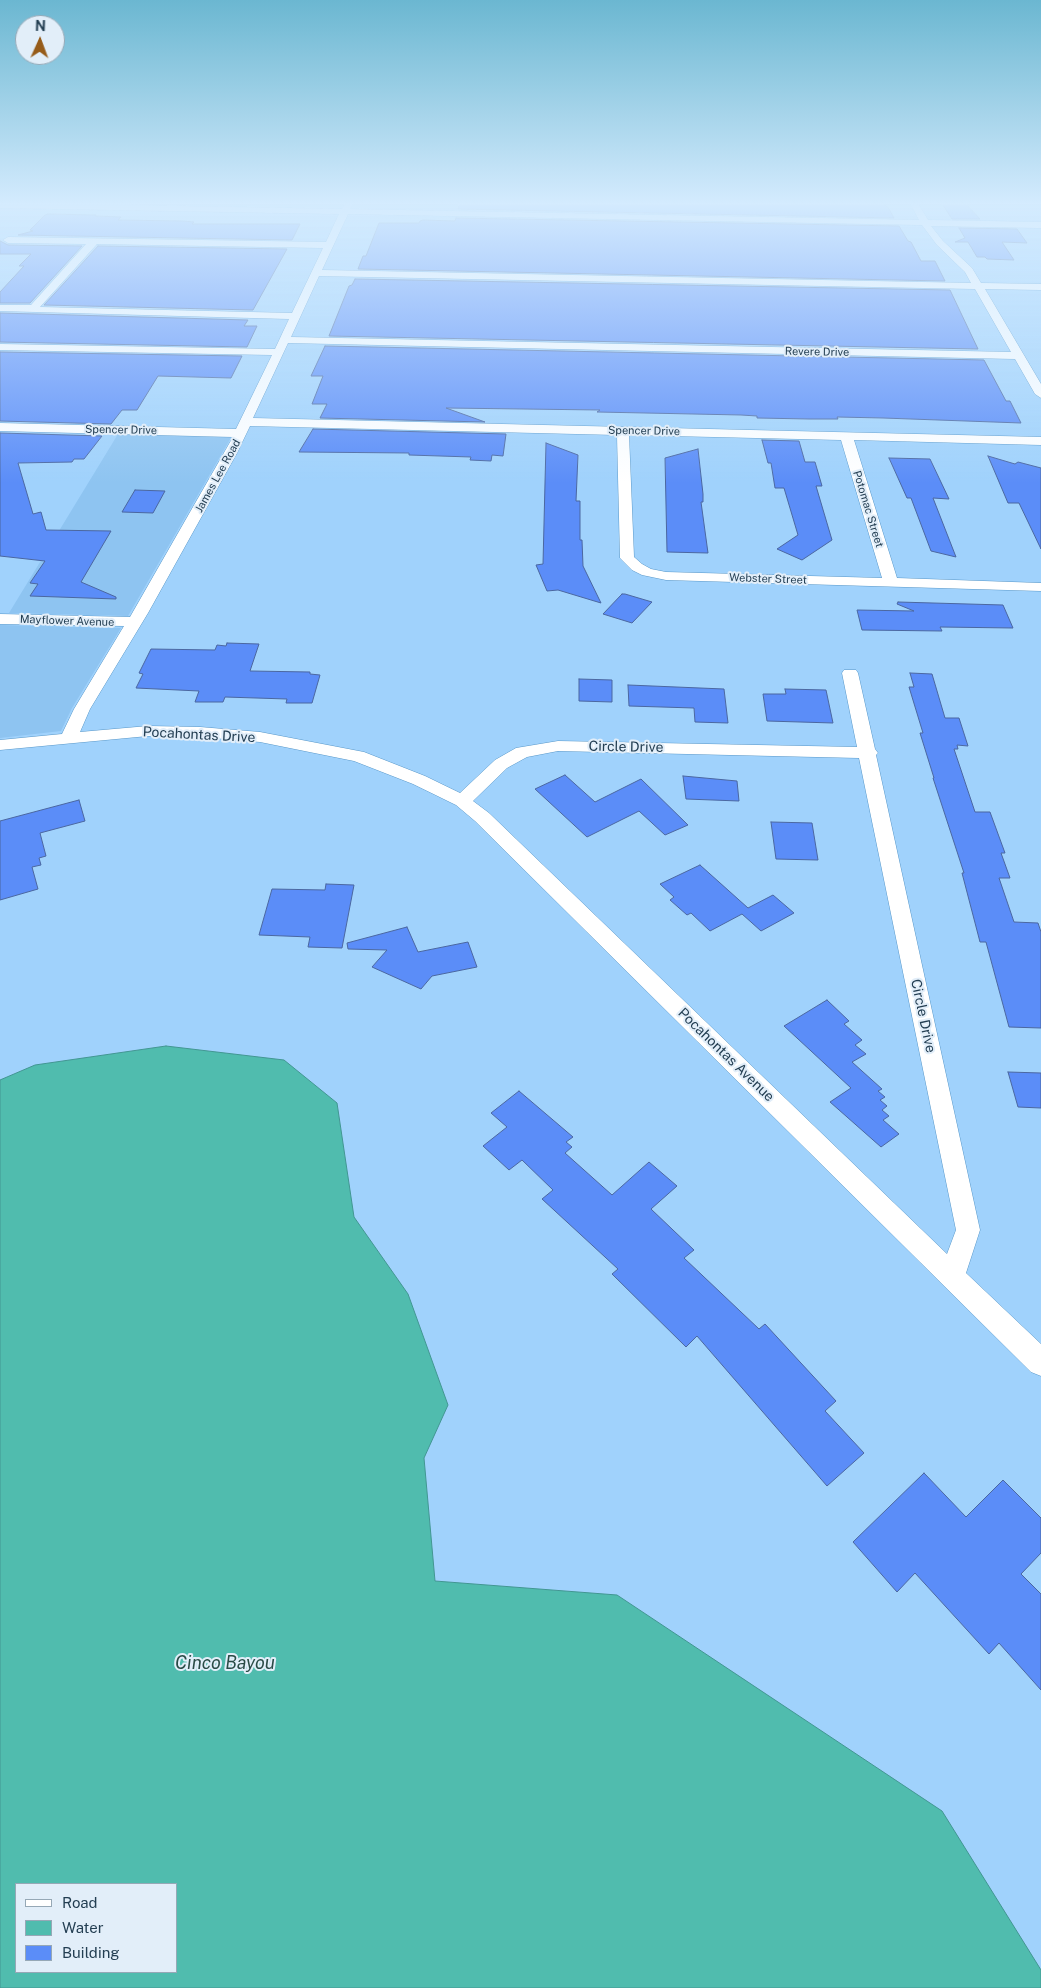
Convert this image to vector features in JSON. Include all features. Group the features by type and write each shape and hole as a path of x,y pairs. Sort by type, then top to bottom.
{"street":[{"path":"0,308 34,308 43,298"},
{"name":"James Lee Road","path":"69,737 82,709 134,622 244,428 306,298"},
{"path":"986,298 1041,394"},
{"path":"34,308 32,310 297,316"},
{"name":"Revere Drive","path":"0,346 283,346 1019,356"},
{"name":"Spencer Drive","path":"0,427 623,431 1041,441"},
{"name":"Webster Street","path":"623,431 627,558 637,567 647,572 666,576 1041,587"},
{"name":"Potomac Street","path":"846,436 891,583"},
{"name":"Mayflower Avenue","path":"0,619 134,622"},
{"name":"Circle Drive","path":"850,673 869,753 968,1230 952,1277"},
{"name":"Pocahontas Drive","path":"0,745 148,731 200,732 260,737 358,756 394,770"},
{"name":"Circle Drive","path":"462,801 501,764 522,752 558,746 869,753"},
{"name":"Pocahontas Avenue","path":"394,770 462,801 482,817 1041,1363"}],"shaded area":[{"path":"118,434 232,436 128,616 9,613"},
{"path":"0,625 121,628 72,708 61,731 0,738"}],"water":[{"name":"Cinco Bayou","path":"166,1046 284,1060 337,1103 354,1217 408,1294 448,1405 424,1458 435,1581 617,1595 942,1811 1041,1970 1041,1988 0,1988 0,1080 35,1065"}],"building":[{"path":"0,298 35,298 30,303 0,303"},
{"path":"51,298 260,298 253,310 44,305"},
{"path":"344,298 954,298 978,349 329,336"},
{"path":"0,313 248,320 244,326 257,326 247,347 0,342"},
{"path":"325,346 984,360 1006,401 1010,401 1021,423 837,417 838,419 757,418 757,416 741,415 597,412 600,410 446,408 485,422 320,418 327,404 312,404 323,376 311,376"},
{"path":"0,352 242,356 231,378 158,376 137,410 122,410 111,424 0,421"},
{"path":"313,429 506,434 503,456 492,455 491,461 470,460 471,457 409,455 409,453 299,452"},
{"path":"0,433 102,436 84,459 74,459 72,462 18,463 33,514 41,512 46,530 111,531 81,582 116,597 116,599 30,596 38,584 30,583 45,561 0,556"},
{"path":"762,440 799,441 805,462 815,462 822,486 816,486 832,540 802,560 777,549 798,535 784,488 775,488 771,463 768,463"},
{"path":"546,443 578,455 576,501 580,501 580,540 582,540 583,566 601,603 558,590 547,591 536,565 543,564"},
{"path":"698,449 703,494 703,502 701,502 708,553 667,552 665,458"},
{"path":"988,456 1015,464 1018,462 1041,468 1041,549 1019,503 1008,503"},
{"path":"889,458 930,459 949,499 933,498 956,557 931,551 911,498 907,498"},
{"path":"135,490 165,491 153,513 122,512"},
{"path":"622,594 652,602 632,623 603,614"},
{"path":"898,602 1003,605 1013,628 940,627 942,631 862,630 857,610 914,611 897,604"},
{"path":"227,643 259,644 250,671 310,672 310,674 320,675 312,703 286,703 287,699 225,697 223,702 195,702 199,691 136,688 143,674 139,673 151,649 215,650 217,645 226,646"},
{"path":"910,673 932,674 945,718 959,718 968,746 957,745 958,749 954,749 975,812 990,812 1005,853 1001,853 1010,878 999,878 1014,922 1038,923 1041,932 1041,1028 1009,1027 986,942 980,942 962,873 964,873 920,733 923,733 909,687 914,687"},
{"path":"579,679 612,680 612,702 579,701"},
{"path":"628,685 724,689 728,723 695,722 694,708 629,706"},
{"path":"785,689 826,690 833,723 767,721 763,694 786,694"},
{"path":"565,775 595,802 641,779 688,825 665,835 639,811 587,837 535,789"},
{"path":"683,776 737,781 739,801 686,799"},
{"path":"79,800 85,821 40,833 46,856 39,858 41,865 32,867 38,889 0,900 0,821"},
{"path":"771,822 812,823 818,860 776,859"},
{"path":"700,865 748,908 773,895 794,913 761,931 742,914 710,931 691,913 687,915 670,900 674,897 660,884"},
{"path":"326,884 354,885 342,948 308,947 310,937 259,935 272,889 325,890"},
{"path":"407,927 418,952 468,942 477,967 432,976 421,989 372,967 387,950 348,949 347,943"},
{"path":"827,1000 849,1021 844,1024 862,1040 855,1045 866,1054 852,1062 882,1089 878,1091 885,1097 880,1100 887,1106 882,1110 889,1116 883,1120 899,1134 881,1147 830,1102 851,1088 784,1026"},
{"path":"1008,1072 1041,1073 1041,1108 1018,1107"},
{"path":"519,1091 573,1137 566,1142 572,1147 565,1153 612,1195 649,1162 677,1186 651,1209 694,1250 684,1258 759,1329 765,1324 836,1401 825,1411 864,1453 827,1486 697,1336 686,1347 612,1274 618,1269 542,1199 553,1190 522,1160 509,1170 483,1146 507,1127 491,1113"},
{"path":"924,1473 966,1517 1003,1480 1041,1518 1041,1553 1021,1574 1041,1594 1041,1690 999,1643 989,1654 915,1573 897,1592 853,1542"}]}
